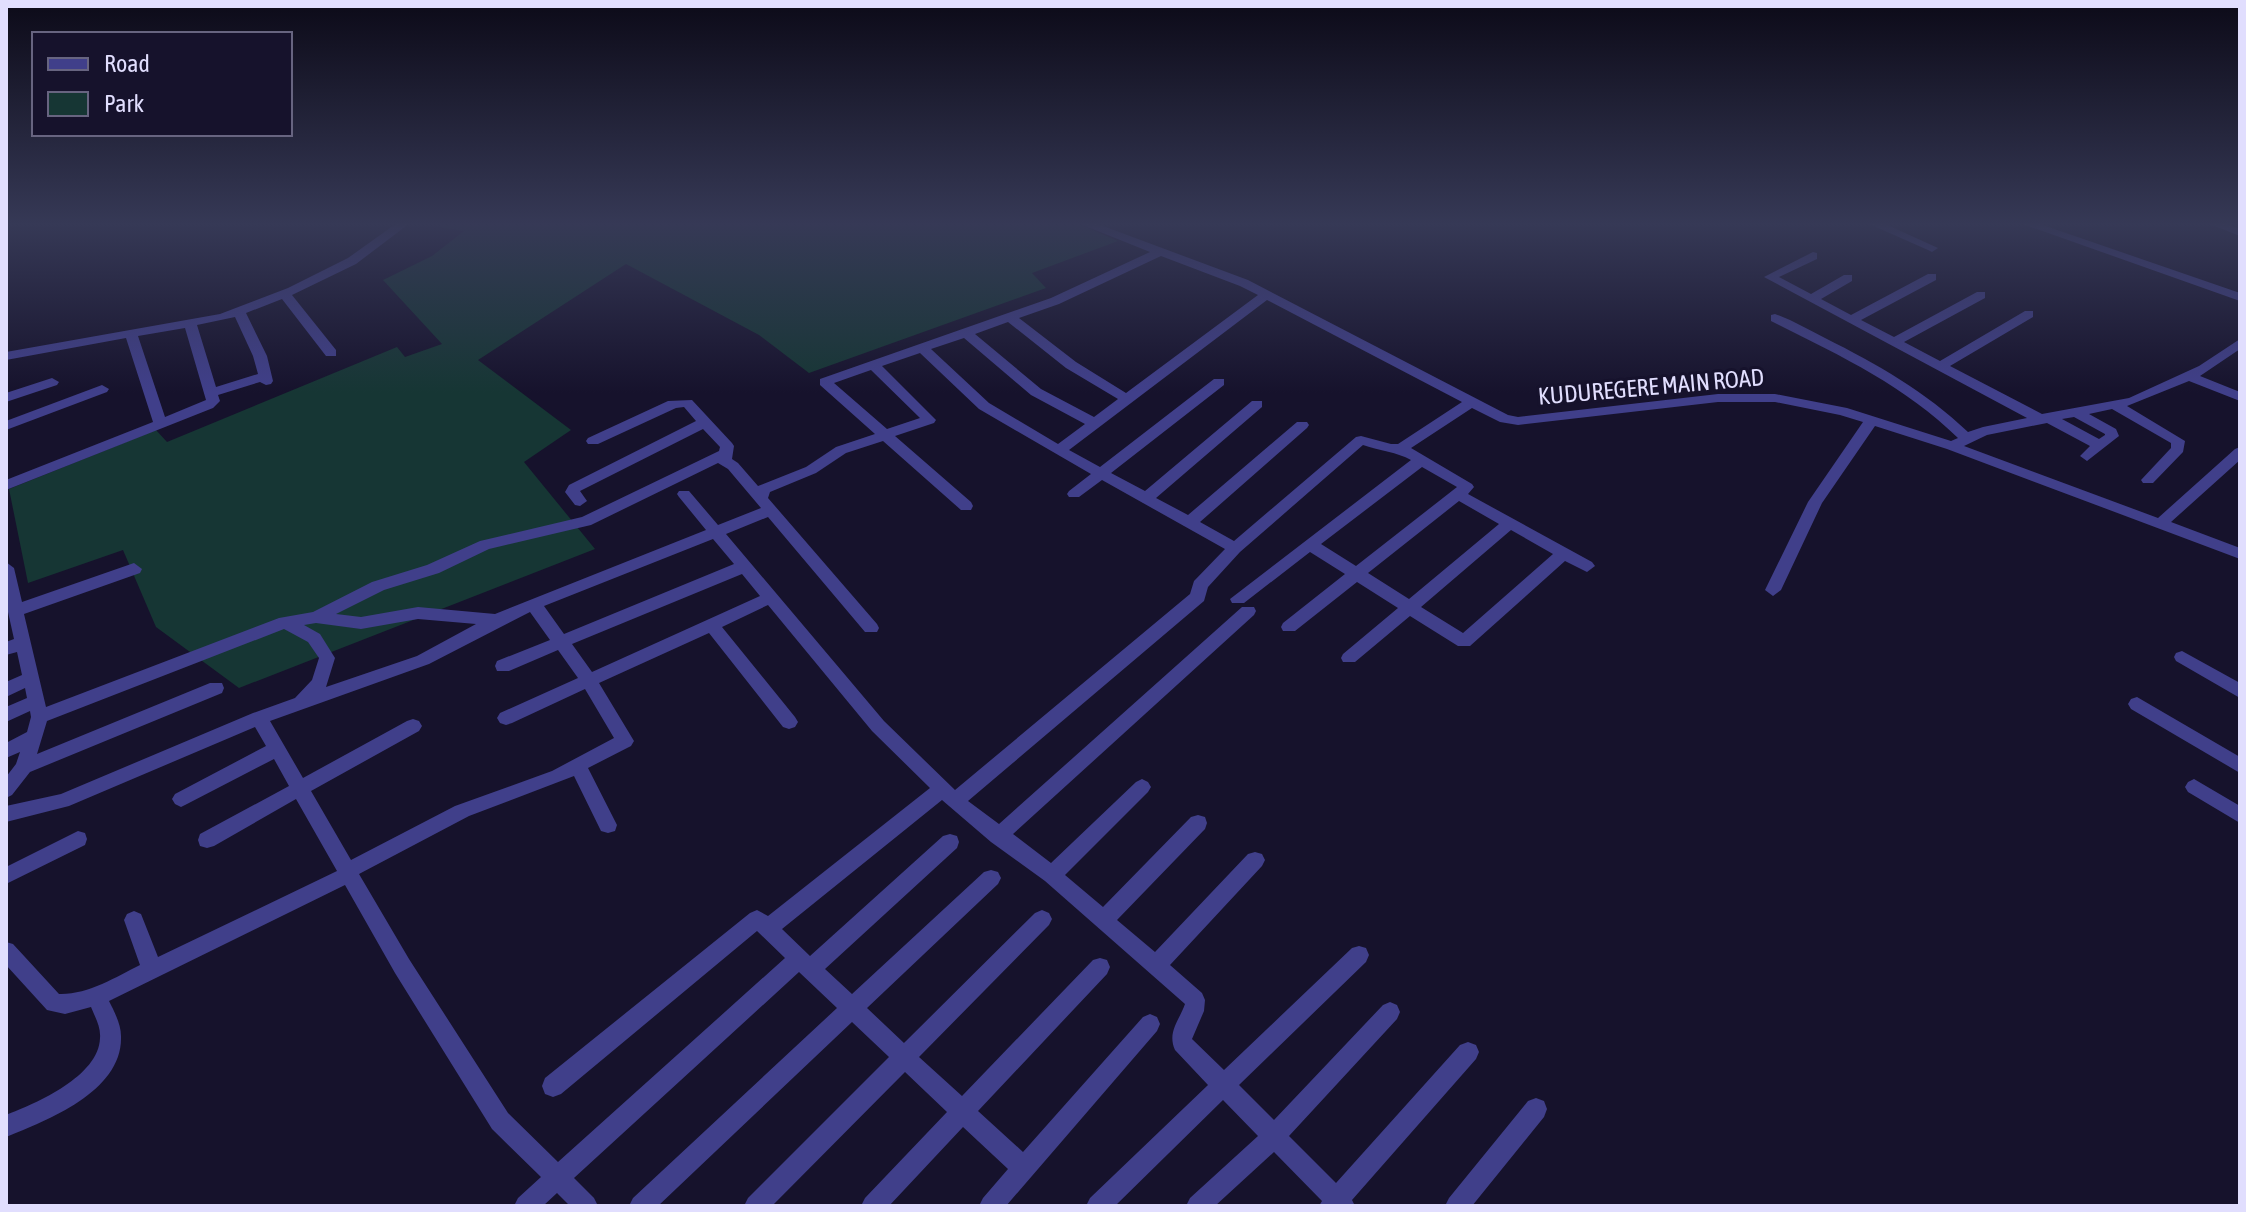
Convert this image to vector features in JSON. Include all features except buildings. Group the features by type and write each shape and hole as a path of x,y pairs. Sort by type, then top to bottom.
{"street":[{"path":"6,356 191,325 239,311 314,280"},
{"path":"966,506 825,382 1055,301 1101,280"},
{"name":"KUDUREGERE MAIN ROAD","path":"1228,280 1266,295 1491,414 1518,421 1718,398 1775,398 1872,420 1952,446 2240,554"},
{"path":"1775,280 2098,445"},
{"path":"1811,299 1845,280"},
{"path":"1851,320 1927,280"},
{"path":"2190,280 2240,297"},
{"path":"285,294 331,353"},
{"path":"1059,450 1092,422 1266,295"},
{"path":"1895,342 1981,295"},
{"path":"209,393 265,378 239,311"},
{"path":"1941,366 2029,314"},
{"path":"1010,317 1071,365 1125,398"},
{"path":"1775,318 1905,388 1951,422 1966,438"},
{"path":"6,485 213,401 191,325"},
{"path":"966,333 1036,392 1092,422"},
{"path":"131,335 160,423"},
{"path":"922,348 984,406 1235,548"},
{"path":"1952,446 1966,438 2042,417 2133,401 2189,376 2236,350"},
{"path":"764,506 764,489 811,470 841,450 929,420 873,365"},
{"path":"2189,376 2240,397"},
{"path":"6,398 52,382"},
{"path":"1074,494 1219,382"},
{"path":"6,426 102,389"},
{"path":"593,441 678,402 687,403 727,446 724,461 733,466 871,628"},
{"path":"767,929 949,795 1198,597 1200,585 1235,548 1361,440 1390,449 1401,448 1470,403"},
{"path":"1146,498 1257,404"},
{"path":"2114,405 2178,441 2178,449 2148,480"},
{"path":"2075,412 2111,432 2112,436 2087,456"},
{"path":"1773,590 1815,502 1872,420"},
{"path":"580,501 572,492 574,488 706,422"},
{"path":"1190,522 1302,425"},
{"path":"1289,627 1467,487 1401,448"},
{"path":"2160,524 2240,452"},
{"path":"316,617 378,586 433,569 485,545 586,521 725,454"},
{"path":"998,836 1243,605 1311,545 1421,460"},
{"path":"684,494 878,726 949,795 1052,875 1195,1000 1195,1009 1181,1031 1182,1043 1337,1204 1468,1052"},
{"path":"1457,494 1587,566"},
{"path":"6,814 63,801 299,702 423,660 499,620 717,533 764,506"},
{"path":"1349,658 1510,523"},
{"path":"1311,545 1464,642 1564,553"},
{"path":"503,666 745,566"},
{"path":"12,610 134,569"},
{"path":"6,571 14,646 31,678 38,709 34,736 24,767 6,790"},
{"path":"506,718 772,597"},
{"path":"6,951 58,1005 97,996 348,872 462,811 558,776 625,741 588,679 534,605"},
{"path":"6,715 38,709 285,622 316,617 361,623 418,613 499,620"},
{"path":"285,622 314,638 327,658 320,683 299,702"},
{"path":"711,624 789,722"},
{"path":"2182,657 2240,691"},
{"path":"6,690 31,678"},
{"path":"24,767 216,688"},
{"path":"2137,704 2240,766"},
{"path":"259,718 348,872 500,1121 586,1206"},
{"path":"207,840 413,726"},
{"path":"6,751 34,736"},
{"path":"181,799 277,749"},
{"path":"578,765 608,825"},
{"path":"1052,875 1142,787"},
{"path":"2194,787 2240,815"},
{"path":"1104,920 1198,823"},
{"path":"6,876 78,839"},
{"path":"526,1206 555,1176 950,842"},
{"path":"1156,965 1255,860"},
{"path":"641,1206 991,878"},
{"path":"553,1086 757,919 1024,1169"},
{"path":"756,1206 1042,919"},
{"path":"134,920 152,969"},
{"path":"1098,1206 1359,955"},
{"path":"873,1206 1100,967"},
{"path":"6,1126 76,1091 99,1070 108,1055 111,1038 97,996"},
{"path":"1198,1206 1273,1137 1390,1012"},
{"path":"991,1206 1150,1024"},
{"path":"1457,1206 1536,1109"}],"green space":[{"path":"383,280 602,280 478,360 571,430 524,462 595,549 239,688 156,627 123,550 28,583 9,489 156,430 167,442 397,347 405,357 442,344"},
{"path":"655,280 1038,280 1046,288 809,373 759,335"}]}
